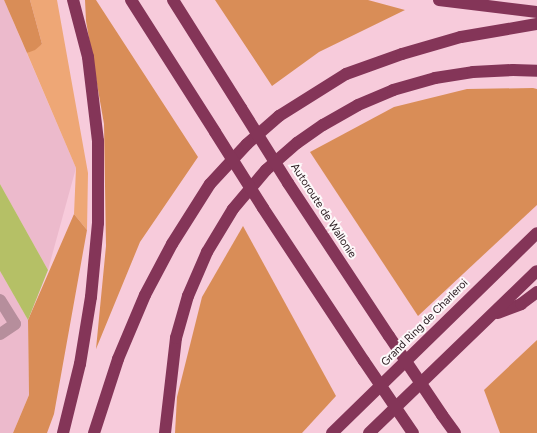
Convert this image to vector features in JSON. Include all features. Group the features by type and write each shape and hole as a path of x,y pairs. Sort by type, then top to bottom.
{"highway":[{"path":"63,433 80,364 89,312 98,223 97,133 88,57 73,0"},
{"path":"131,0 263,208 413,433"},
{"name":"Autoroute de Wallonie","path":"173,0 288,183 455,433"},
{"path":"438,0 537,12"},
{"path":"94,433 118,359 146,295 172,244 210,184 247,144 279,116 346,74 402,54 461,37 537,24"},
{"path":"165,433 168,389 176,338 188,296 207,252 230,215 266,170 297,143 323,126 358,105 393,90 435,78 473,72 513,70 537,72"},
{"name":"Grand Ring de Charleroi","path":"332,433 537,233"},
{"path":"369,433 537,271"},
{"path":"493,314 521,304 537,292"}],"lane":[{"path":"0,300 15,324 0,334"}],"shaded area":[{"path":"0,0 4,0 76,168 48,270 0,184"},
{"path":"4,0 30,0 42,44 35,50 27,53"},
{"path":"30,0 57,0 88,173 87,230 74,214 76,168 27,53 42,44"},
{"path":"85,0 96,0 198,157 140,242 96,349 106,246 104,124 86,21"},
{"path":"215,0 368,0 405,10 319,52 272,86"},
{"path":"467,89 537,89 537,205 418,316 310,152 394,107"},
{"path":"0,184 48,270 28,320 0,271"},
{"path":"74,214 87,230 54,414 47,433 13,433 29,395 28,320"},
{"path":"243,226 336,396 302,433 175,433 177,397 202,297"},
{"path":"0,271 28,320 29,395 13,433 0,433"},
{"path":"537,340 537,433 500,433 484,390"}]}
